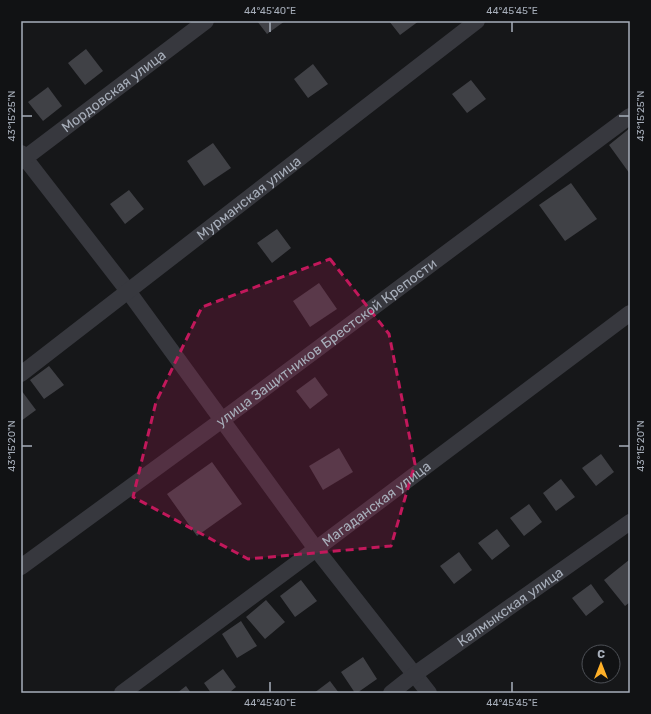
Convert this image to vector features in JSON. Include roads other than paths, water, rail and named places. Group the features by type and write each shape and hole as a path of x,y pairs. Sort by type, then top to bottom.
{"street":[{"name":"Мордовская улица","path":"22,157 206,21"},
{"name":"Мурманская улица","path":"21,374 476,21"},
{"name":"улица Защитников Брестской Крепости","path":"21,567 222,420 630,116"},
{"path":"22,157 128,291 316,549 429,693"},
{"name":"Магаданская улица","path":"122,693 630,313"},
{"name":"Калмыкская улица","path":"391,693 415,674 630,522"}]}
